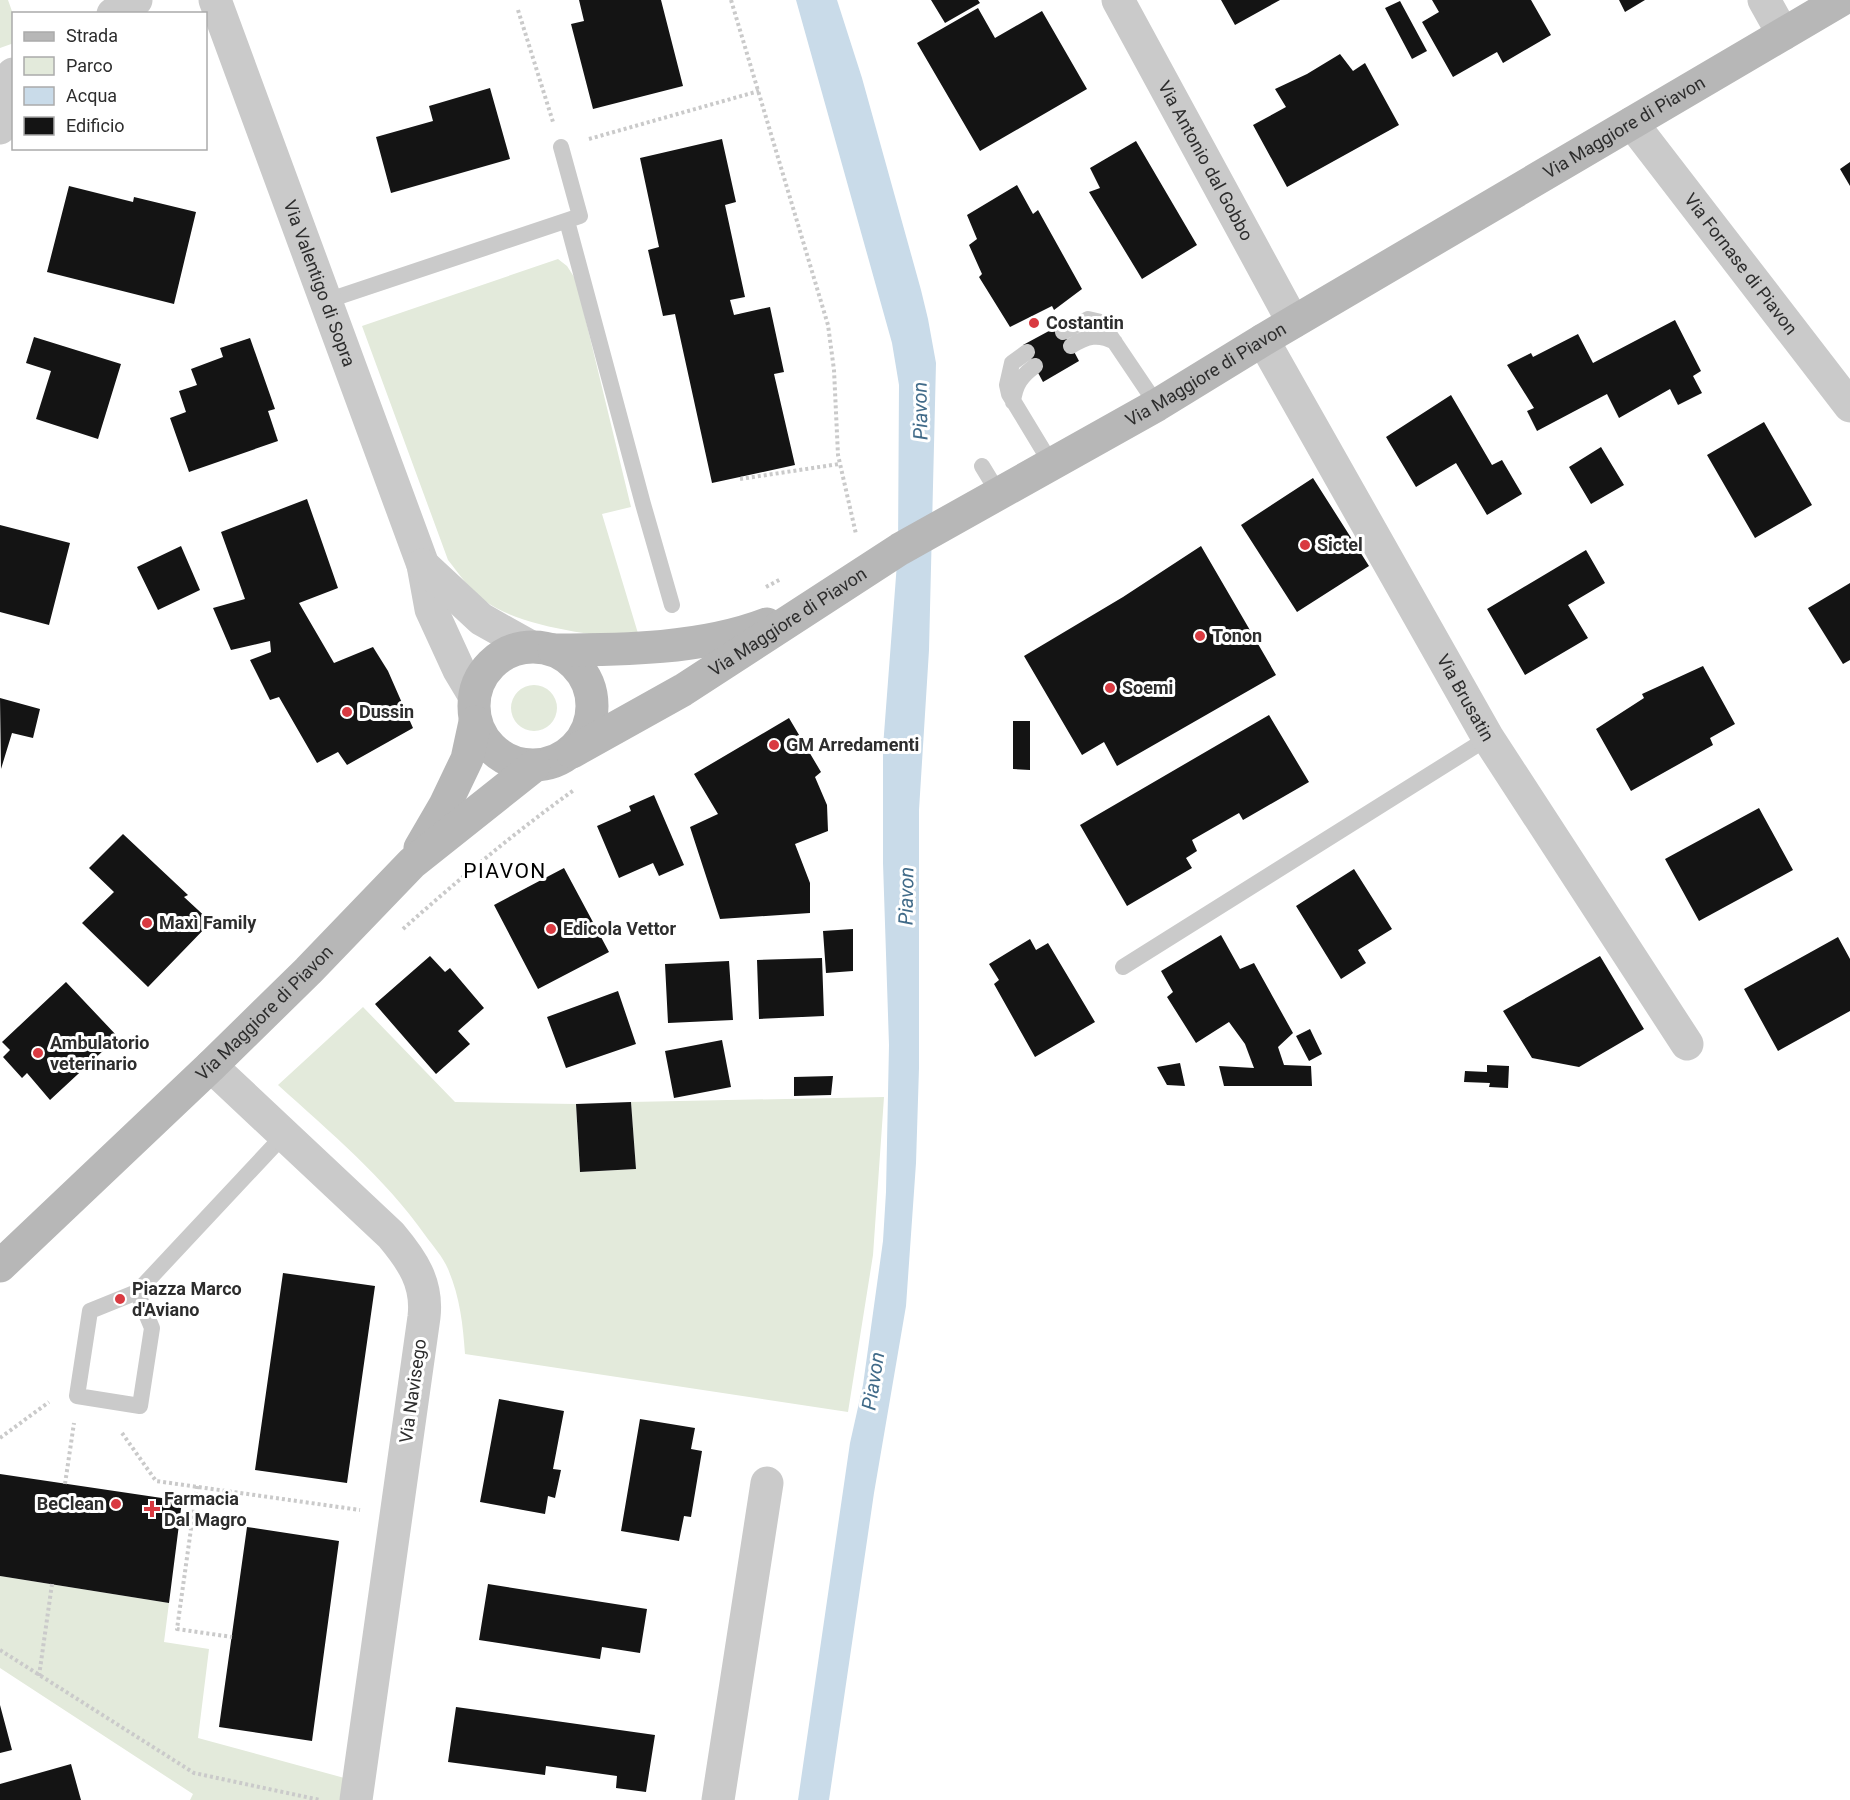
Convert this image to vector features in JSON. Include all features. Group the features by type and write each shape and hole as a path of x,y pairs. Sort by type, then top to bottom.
{"main road":[{"name":"Via Maggiore di Piavon","path":"0,1266 211,1066 308,971 412,863 534,766 554,762 683,690 807,608 945,523 1157,405 1293,322 1841,0"},
{"path":"412,863 445,805 467,759 481,677 493,661 509,650 630,649 671,646 759,627 807,608"},
{"path":"542,648 572,660 585,676 592,695 592,716 585,736 572,752"},
{"path":"475,708 484,740 497,754 514,763 534,766"}],"street":[{"path":"116,12 136,0"},
{"name":"Via Valentigo di Sopra","path":"215,0 423,565 431,609 475,708"},
{"name":"Via Antonio dal Gobbo","path":"1118,0 1293,322"},
{"path":"1764,0 1783,34"},
{"path":"0,128 12,78"},
{"name":"Via Fornase di Piavon","path":"1632,123 1850,406"},
{"name":"Via Brusatin","path":"1263,340 1488,738 1687,1044"},
{"name":"Via Valentigo di Sopra","path":"423,565 481,619 542,648"},
{"name":"Via Navisego","path":"211,1066 391,1235 414,1266 425,1293 424,1317 356,1800"},
{"path":"718,1800 767,1483"}],"lane":[{"path":"326,302 580,216 561,147"},
{"path":"567,221 672,605"},
{"path":"1067,339 1088,319 1101,322 1157,405"},
{"path":"1031,359 1014,390 1013,403 1052,465"},
{"path":"982,466 999,495"},
{"path":"1123,967 1488,738"},
{"path":"137,1292 152,1328 140,1406 101,1399 79,1388 90,1311 137,1292 284,1136"}],"path":[{"path":"731,0 828,325 834,370 839,464 857,538 866,531"},
{"path":"518,10 561,147 759,91"},
{"path":"740,479 839,464"},
{"path":"762,589 791,574"},
{"path":"398,934 469,870 574,789"},
{"path":"0,1438 79,1388"},
{"path":"65,1484 79,1388"},
{"path":"101,1399 156,1481 396,1515"},
{"path":"197,1486 177,1629 232,1637"},
{"path":"39,1676 52,1584"},
{"path":"0,1650 194,1773 320,1800"}],"green space":[{"path":"0,0 8,0 12,12 12,44 0,48"},
{"path":"558,259 567,266 576,280 631,507 602,514 640,640 560,629 518,618 485,601 470,587 448,560 362,326"},
{"path":"534,685 550,692 557,708 550,724 534,731 518,724 511,708 518,692"},
{"path":"363,1007 455,1102 576,1104 580,1172 636,1169 631,1102 884,1097 873,1255 848,1412 465,1354 458,1301 448,1269 441,1256 409,1214 374,1175 278,1085"},
{"path":"0,1576 169,1603 164,1642 209,1649 198,1738 359,1782 356,1800 190,1800 193,1794 0,1668"}],"water":[{"name":"Piavon","path":"796,0 837,0 862,78 921,290 936,363 929,650 919,810 919,1068 916,1163 906,1306 874,1493 829,1800 798,1800 850,1443 863,1385 883,1241 889,1045 883,863 883,747 898,550 899,385 892,343"}],"building":[{"path":"579,0 661,0 683,86 593,109 571,24 584,21"},
{"path":"931,0 978,0 980,3 945,23"},
{"path":"1221,0 1280,0 1235,25"},
{"path":"1432,0 1531,0 1551,35 1503,63 1497,52 1453,77 1422,22 1439,12"},
{"path":"1619,0 1645,0 1625,12"},
{"path":"1400,1 1427,51 1412,59 1385,8"},
{"path":"978,8 995,38 1042,11 1087,89 980,151 917,43"},
{"path":"1340,54 1353,71 1365,63 1399,125 1287,187 1253,125 1286,107 1275,89 1307,74"},
{"path":"490,88 510,159 391,193 376,137 433,121 429,106"},
{"path":"722,139 736,202 725,205 745,297 730,300 734,315 770,307 784,372 774,374 795,465 712,483 675,314 663,316 648,250 659,247 640,158"},
{"path":"1136,141 1197,245 1142,279 1089,192 1100,188 1090,168"},
{"path":"1850,162 1850,186 1840,169"},
{"path":"1017,185 1033,214 1038,210 1082,289 1054,310 1052,306 1010,327 979,277 982,274 969,245 977,239 967,215"},
{"path":"69,186 133,202 134,197 196,212 174,304 47,272"},
{"path":"1675,320 1701,371 1693,376 1702,393 1678,405 1670,389 1619,418 1607,394 1537,431 1527,411 1534,408 1507,365 1531,353 1533,357 1578,334 1593,363"},
{"path":"1060,325 1079,361 1043,382 1023,345"},
{"path":"34,337 121,364 98,439 36,419 51,371 26,363"},
{"path":"250,338 275,409 268,411 278,441 189,472 170,418 186,412 179,391 197,385 191,369 223,357 220,348"},
{"path":"1451,395 1492,465 1502,460 1522,494 1487,515 1456,463 1416,487 1386,437"},
{"path":"1764,422 1812,505 1755,538 1707,455"},
{"path":"1601,447 1624,485 1591,504 1569,467"},
{"name":"Sictel","path":"1313,478 1369,566 1297,612 1241,525"},
{"path":"307,499 338,588 299,603 334,663 373,647 388,671 413,728 347,765 338,752 317,763 279,697 270,700 250,660 271,652 270,641 231,650 213,608 245,599 221,532"},
{"path":"0,525 70,543 49,625 0,612"},
{"path":"181,546 200,590 158,610 137,567"},
{"path":"1201,546 1276,675 1117,766 1104,742 1082,755 1024,656 1123,597"},
{"path":"1586,550 1605,583 1568,605 1588,638 1525,675 1487,609"},
{"path":"1850,583 1850,660 1843,664 1808,608"},
{"path":"1703,666 1735,724 1710,738 1713,745 1631,791 1596,729 1644,698 1642,694"},
{"path":"0,698 40,709 33,738 12,733 1,769"},
{"path":"1269,715 1309,782 1243,820 1239,813 1192,840 1197,851 1186,858 1192,868 1127,906 1080,825"},
{"path":"789,718 821,772 815,777 827,805 828,831 795,844 810,883 810,913 720,919 690,827 718,814 694,774"},
{"path":"1013,721 1030,721 1030,770 1013,769"},
{"path":"654,795 684,865 659,876 653,863 619,878 597,826 631,811 629,806"},
{"path":"1759,808 1793,870 1699,921 1665,859"},
{"name":"Maxì Family","path":"123,834 188,895 184,897 211,922 148,987 82,923 114,892 89,868"},
{"name":"Edicola Vettor","path":"564,868 609,952 538,989 494,905"},
{"path":"1354,869 1392,929 1358,950 1366,963 1341,979 1296,906"},
{"path":"853,929 853,971 826,973 823,931"},
{"path":"1221,935 1240,969 1254,963 1293,1033 1278,1047 1284,1065 1311,1066 1312,1086 1224,1086 1219,1066 1254,1068 1245,1044 1229,1022 1196,1043 1167,997 1173,992 1161,971"},
{"path":"1838,937 1850,959 1850,1011 1778,1051 1744,989"},
{"path":"1030,939 1036,950 1048,943 1095,1022 1035,1057 994,984 999,980 989,964"},
{"path":"430,956 445,972 450,968 484,1008 458,1031 470,1044 436,1074 375,1004"},
{"path":"1600,956 1644,1029 1579,1067 1532,1058 1503,1011"},
{"path":"822,958 824,1016 759,1019 757,960"},
{"path":"729,961 733,1020 668,1023 665,964"},
{"path":"66,982 118,1037 50,1100 27,1073 22,1078 3,1057 10,1050 2,1042"},
{"path":"618,991 636,1044 566,1068 547,1017"},
{"path":"1310,1029 1322,1054 1309,1061 1296,1036"},
{"path":"722,1040 731,1087 674,1098 665,1051"},
{"path":"1180,1063 1185,1086 1167,1085 1157,1067"},
{"path":"1487,1065 1509,1066 1508,1088 1489,1087 1490,1083 1464,1082 1465,1071 1487,1072"},
{"path":"833,1076 831,1095 794,1096 794,1077"},
{"path":"631,1102 636,1169 580,1172 576,1104"},
{"path":"283,1273 375,1286 347,1483 255,1470"},
{"path":"499,1399 564,1411 553,1469 561,1470 555,1498 548,1496 545,1514 480,1502"},
{"path":"640,1419 695,1428 691,1449 702,1451 691,1517 684,1516 679,1541 621,1531"},
{"path":"0,1474 182,1501 169,1603 0,1576"},
{"path":"247,1527 339,1541 312,1741 219,1727"},
{"path":"488,1584 647,1609 640,1653 602,1647 600,1659 479,1640"},
{"path":"0,1705 12,1750 0,1753"},
{"path":"456,1707 655,1735 646,1792 616,1788 617,1776 546,1766 545,1775 448,1762"},
{"path":"71,1764 81,1800 0,1800 0,1784"}],"place":[{"name":"Costantin","path":"1034,323"},
{"name":"Sictel","path":"1305,545"},
{"name":"Tonon","path":"1200,636"},
{"name":"Soemi","path":"1110,688"},
{"name":"Dussin","path":"347,712"},
{"name":"GM Arredamenti","path":"774,745"},
{"name":"Maxì Family","path":"147,923"},
{"name":"Edicola Vettor","path":"551,929"},
{"name":"Ambulatorio veterinario","path":"38,1053"},
{"name":"Piazza Marco d'Aviano","path":"120,1299"},
{"name":"BeClean","path":"116,1504"},
{"name":"Farmacia Dal Magro","path":"152,1509"}],"district":[{"name":"PIAVON","path":"505,871"}]}
